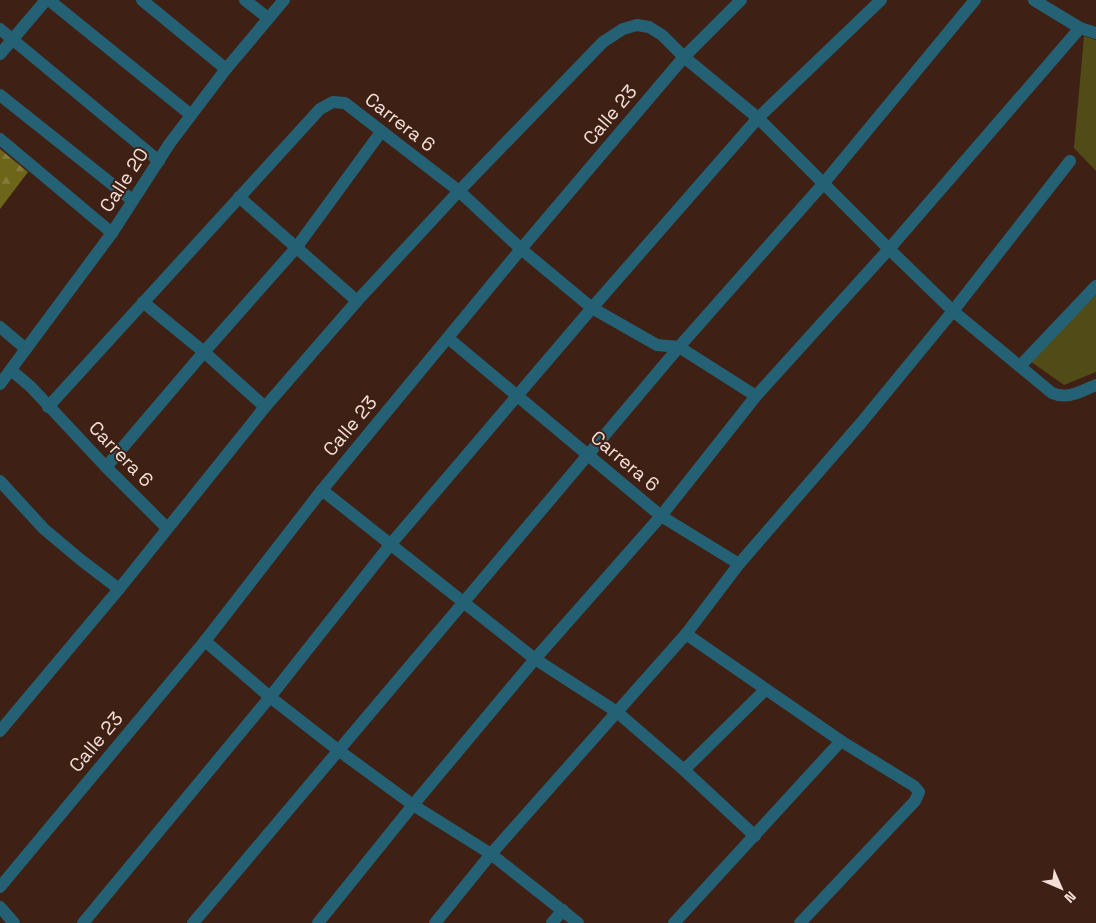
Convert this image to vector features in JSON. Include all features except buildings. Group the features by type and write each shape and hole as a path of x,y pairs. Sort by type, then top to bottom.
{"street":[{"path":"0,54 47,0 191,115"},
{"path":"142,0 226,69"},
{"path":"245,0 268,18"},
{"name":"Calle 20","path":"0,384 112,233 170,143 226,69 284,0"},
{"name":"Calle 23","path":"0,887 205,641 322,490 522,248 684,57 741,0"},
{"path":"82,923 270,697 390,544 592,308 758,118 881,0"},
{"path":"193,923 679,347 822,184 975,0"},
{"path":"1034,0 1080,28 1096,33"},
{"path":"0,731 120,589 264,407 357,301 459,191 603,42 624,29 637,25 649,27 662,35 684,57 758,118 822,184 953,311 1052,393 1062,397 1096,385"},
{"path":"318,923 413,805 535,659 661,516 756,396 889,249 1080,28"},
{"path":"0,29 159,161"},
{"path":"0,95 132,200"},
{"name":"Carrera 6","path":"48,406 320,109 333,102 345,103 459,191 592,308 658,346 679,347 756,396"},
{"path":"106,467 296,248 381,132"},
{"path":"0,139 112,233"},
{"path":"436,923 490,854 686,634 739,564 861,423 953,311 1070,161"},
{"path":"239,197 357,301"},
{"path":"1020,366 1096,286"},
{"path":"144,302 204,352 264,407"},
{"path":"0,327 26,349"},
{"name":"Carrera 6","path":"448,338 661,516 739,564"},
{"name":"Carrera 6","path":"11,370 31,387 106,467 167,528"},
{"path":"0,481 44,528 120,589"},
{"path":"322,490 535,659 617,712 684,770 755,836"},
{"path":"686,634 841,742 914,786 919,792 915,801 800,923"},
{"path":"205,641 270,697 338,750 413,805 490,854 578,923"},
{"path":"684,770 765,690"},
{"path":"674,923 841,742"},
{"path":"0,907 14,923"},
{"path":"552,923 563,910"}],"shaded area":[{"path":"1084,36 1096,40 1096,171 1074,148"},
{"path":"1096,295 1096,372 1064,385 1030,361"}],"green space":[{"path":"0,149 28,172 0,209"}]}
